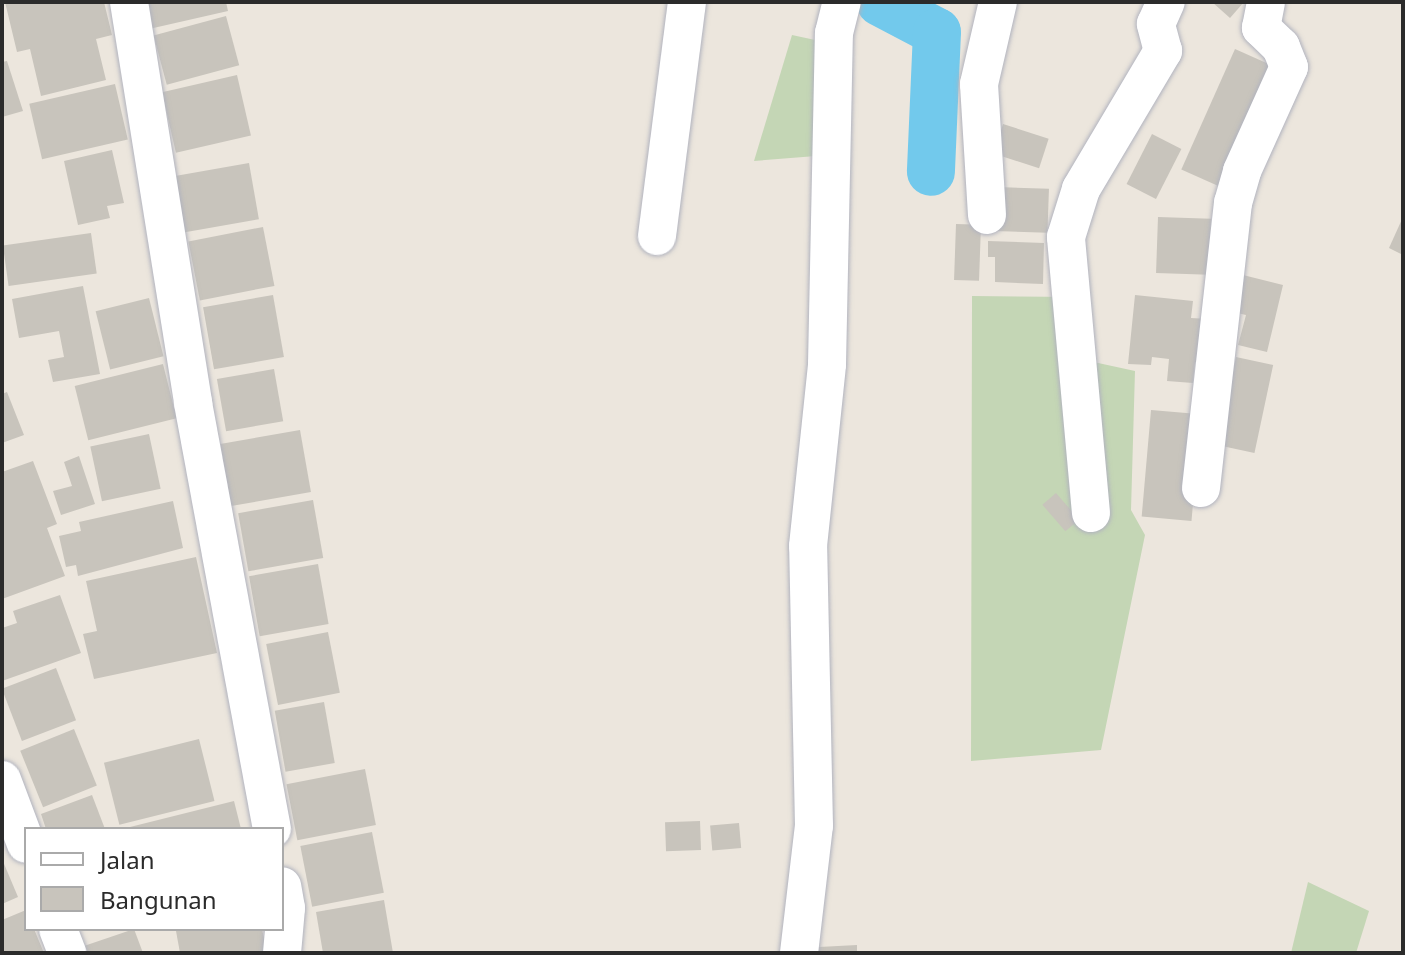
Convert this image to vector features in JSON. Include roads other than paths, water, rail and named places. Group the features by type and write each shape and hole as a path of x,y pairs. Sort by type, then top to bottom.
{"street":[{"path":"129,2 193,403 272,827"},
{"path":"657,236 687,2"},
{"path":"799,953 814,826 808,546 827,364 834,33 842,2"},
{"path":"987,215 979,84 998,2"},
{"path":"1091,513 1066,237 1081,189 1163,51 1156,24 1166,2"},
{"path":"1201,488 1233,203 1289,67 1281,47 1261,28 1266,2"},
{"path":"2,780 24,839"},
{"path":"284,897 284,930"},
{"path":"59,931 67,953"},
{"path":"282,953 284,931"}],"waterway":[{"path":"880,2 937,32 931,172"}]}
